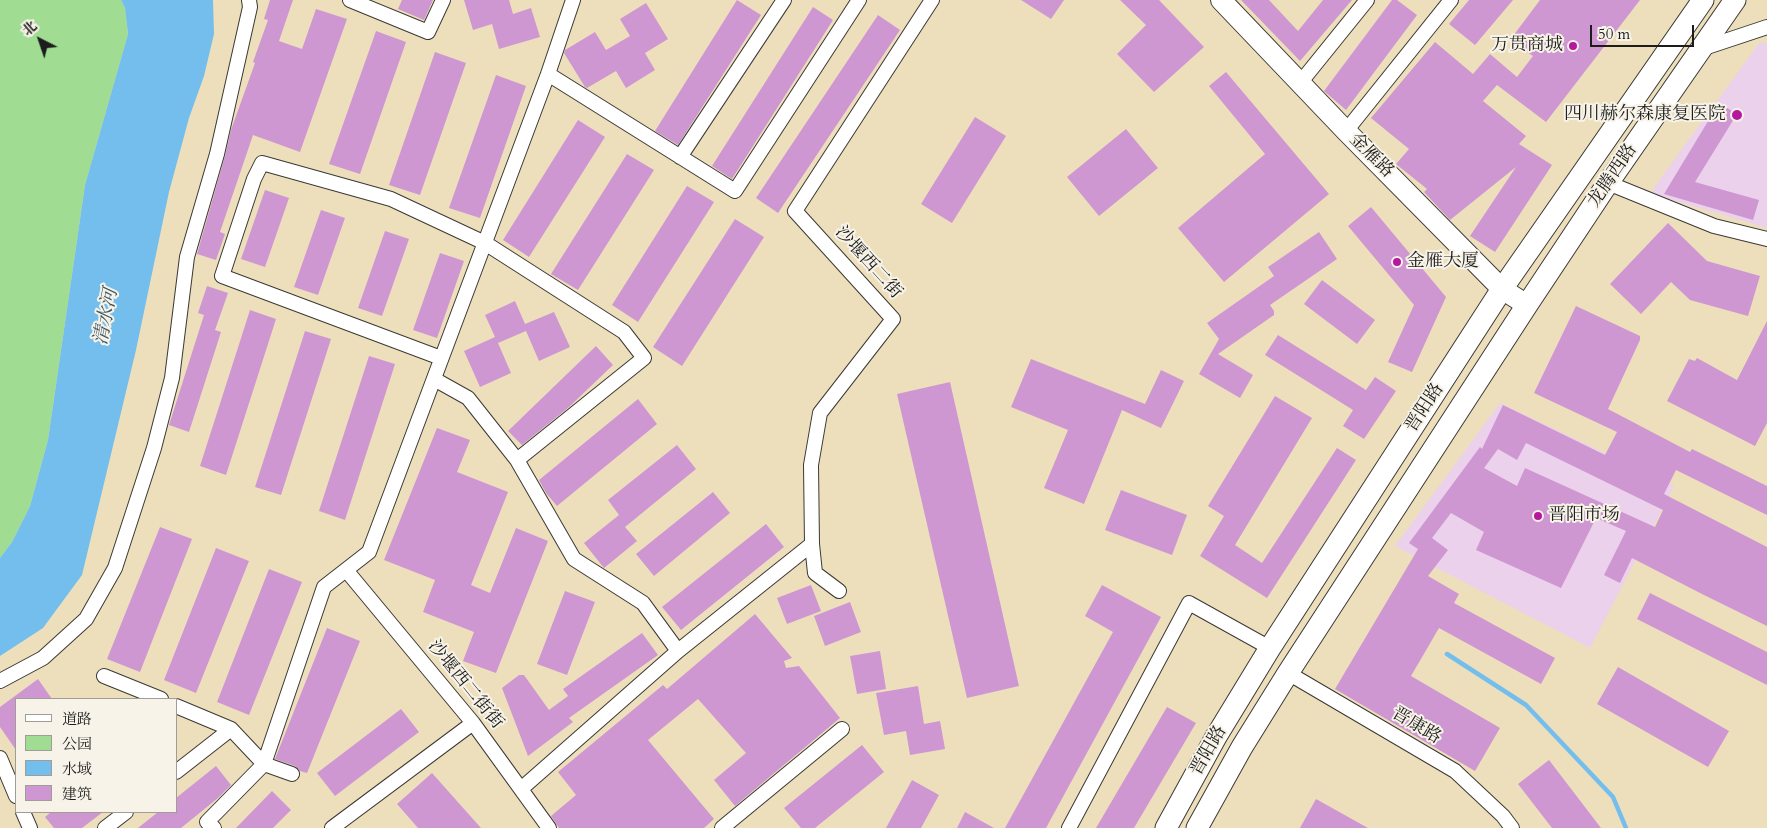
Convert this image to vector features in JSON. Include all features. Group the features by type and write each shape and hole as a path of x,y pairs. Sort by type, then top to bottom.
{"main road":[{"name":"晋阳路","path":"1166,828 1218,735 1270,648 1502,289 1703,0"},
{"name":"龙腾西路","path":"1527,305 1608,183 1735,0"},
{"name":"晋阳路","path":"1197,828 1242,747 1288,672 1527,305"}],"street":[{"path":"0,681 43,658 86,619 115,568 154,448 172,378 187,257 217,154 250,7 249,0"},
{"path":"350,0 428,32 443,0"},
{"path":"214,828 207,822 264,764 324,587 369,552 548,74 572,0"},
{"path":"680,157 784,0"},
{"path":"548,74 735,191 860,0"},
{"name":"沙堰西二街","path":"839,591 815,572 812,544 811,465 820,413 893,319 795,211 932,0"},
{"name":"金雁路","path":"1221,0 1346,131 1502,289 1527,305"},
{"path":"1300,82 1367,0"},
{"path":"1346,131 1451,0"},
{"path":"1701,49 1767,27"},
{"path":"442,358 222,276 254,179 262,163 390,199 484,243 624,332 644,358 517,460"},
{"path":"1608,183 1714,226 1767,239"},
{"path":"434,379 468,398 517,460 574,559 643,603 678,651"},
{"path":"521,789 678,651 812,544"},
{"name":"沙堰西二街街","path":"346,570 473,723 549,828"},
{"path":"1069,828 1189,603 1270,648"},
{"name":"晋康路","path":"1288,672 1455,771 1503,816 1512,828"},
{"path":"104,676 159,698"},
{"path":"178,707 231,729 264,764 292,774"},
{"path":"332,828 473,723"},
{"path":"178,770 231,729"},
{"path":"722,828 842,729"},
{"path":"0,758 15,794"},
{"path":"23,813 30,828"},
{"path":"105,828 125,813"}],"shaded area":[{"name":"四川赫尔森康复医院","path":"1760,42 1767,44 1767,228 1652,194 1655,186"},
{"name":"晋阳市场","path":"1500,403 1674,486 1590,648 1395,546"}],"green space":[{"path":"0,0 121,0 125,8 128,34 85,185 48,440 30,506 12,542 0,558"}],"water":[{"name":"清水河","path":"121,0 213,0 214,34 204,76 189,118 169,192 136,350 82,575 43,628 0,656 0,558 12,542 30,506 48,440 85,185 128,34 125,8"}],"building":[{"path":"270,0 293,0 279,41 302,49 316,9 347,19 300,152 253,135 220,232 225,234 216,260 197,254 231,130 268,20 264,19"},
{"path":"402,0 433,0 424,20 398,9"},
{"path":"464,0 509,0 513,14 531,8 540,37 499,49 492,24 473,30"},
{"path":"737,0 761,15 678,145 655,131"},
{"path":"1021,0 1064,0 1051,19"},
{"path":"1120,0 1159,0 1204,47 1154,92 1117,54 1146,25"},
{"path":"1241,0 1269,0 1298,31 1323,0 1352,0 1300,61"},
{"path":"1392,0 1397,0 1417,15 1346,110 1324,91"},
{"path":"1469,0 1513,0 1475,45 1449,24"},
{"path":"1540,0 1640,0 1546,122 1497,85 1483,101 1526,136 1519,144 1552,165 1495,252 1470,236 1516,167 1450,220 1424,192 1427,189 1396,164 1409,149 1371,118 1435,42 1473,74 1490,54 1517,77 1533,56 1510,40"},
{"path":"646,3 668,39 645,53 655,70 626,88 616,71 587,88 585,87 564,53 565,50 595,32 606,50 630,36 620,19"},
{"path":"813,7 833,20 732,179 712,166"},
{"path":"878,15 900,30 778,213 756,198"},
{"path":"376,31 406,42 360,174 329,164"},
{"path":"435,52 466,63 420,195 389,185"},
{"path":"1226,72 1329,194 1224,282 1178,228 1265,154 1209,86"},
{"path":"496,75 526,86 480,218 449,208"},
{"path":"1719,103 1737,114 1695,182 1759,200 1753,220 1664,194"},
{"path":"975,117 1006,136 952,223 921,204"},
{"path":"578,120 605,137 529,257 503,240"},
{"path":"1126,129 1158,168 1099,216 1067,177"},
{"path":"627,154 654,170 578,290 551,274"},
{"path":"687,186 714,202 638,322 612,305"},
{"path":"265,190 289,198 265,267 241,259"},
{"name":"金雁大厦","path":"1371,207 1446,297 1412,372 1388,362 1414,305 1348,226"},
{"path":"321,210 345,218 318,295 294,287"},
{"path":"735,219 764,237 682,366 653,347"},
{"path":"1668,223 1707,261 1760,276 1748,316 1690,300 1671,282 1641,314 1610,284"},
{"path":"385,231 409,239 382,316 358,308"},
{"path":"1319,232 1337,259 1270,305 1274,315 1218,354 1253,375 1240,398 1199,374 1219,339 1207,323 1274,276 1268,267"},
{"path":"440,253 464,261 437,338 413,330"},
{"path":"1322,280 1375,320 1357,344 1304,304"},
{"path":"207,286 228,293 215,330 221,332 189,432 169,425 204,315 198,313"},
{"path":"515,301 525,324 554,312 570,347 539,361 526,331 498,343 511,373 480,387 464,351 495,337 485,315"},
{"path":"1576,306 1640,336 1640,340 1608,409 1690,452 1692,449 1767,486 1767,515 1676,470 1664,494 1767,547 1767,626 1632,558 1620,583 1604,575 1626,531 1596,518 1561,588 1476,550 1484,532 1451,513 1432,538 1448,550 1428,576 1459,594 1454,603 1555,658 1541,684 1439,628 1411,676 1500,728 1475,771 1335,689 1418,549 1409,543 1480,447 1482,449 1503,405 1605,455 1617,432 1534,393","holes":["1526,443 1663,510 1655,527 1525,468 1517,486 1484,468 1498,449 1517,460"]},
{"path":"250,310 276,319 226,475 200,466"},
{"path":"1767,321 1767,423 1755,446 1667,401 1689,359 1695,361 1697,358 1737,380"},
{"path":"305,331 331,339 281,495 255,487"},
{"path":"1278,335 1366,390 1375,377 1396,391 1364,439 1343,426 1353,410 1265,355"},
{"path":"596,346 613,365 569,407 522,445 508,431"},
{"path":"369,356 395,364 345,520 319,511"},
{"path":"1031,359 1145,404 1161,370 1184,381 1161,428 1122,410 1084,504 1044,488 1068,430 1011,407"},
{"path":"950,382 1019,686 967,698 897,394"},
{"path":"1275,396 1312,418 1235,545 1262,563 1337,448 1356,460 1267,598 1200,556 1224,516 1208,506"},
{"path":"638,399 657,424 557,506 546,493 539,480"},
{"path":"437,428 470,440 457,472 508,492 471,585 490,593 516,528 548,541 496,673 463,661 474,632 423,612 435,580 384,560"},
{"path":"677,445 696,469 625,527 637,541 604,568 584,543 619,515 608,500"},
{"path":"1121,490 1187,515 1172,555 1105,530"},
{"path":"713,492 730,513 654,576 636,554"},
{"path":"766,524 784,547 681,630 662,607"},
{"path":"160,527 192,539 140,672 107,659"},
{"path":"216,548 249,561 196,693 164,680"},
{"path":"269,569 302,582 249,715 217,702"},
{"path":"811,585 821,611 787,624 777,598"},
{"path":"1102,585 1161,617 1046,828 1005,828 1113,632 1085,616"},
{"path":"565,591 595,602 567,675 537,664"},
{"path":"1650,593 1767,652 1767,685 1637,619"},
{"path":"850,602 861,632 825,646 814,616"},
{"path":"755,614 792,658 784,661 786,668 799,666 840,718 735,806 714,780 746,753 698,699 648,740 714,819 704,828 559,828 551,816 576,795 558,772 663,685 667,689"},
{"path":"327,628 360,641 307,773 300,771 295,766 275,759"},
{"path":"642,633 658,655 569,718 573,722 528,756 502,688 519,675 524,675 549,710 568,696 563,689"},
{"path":"880,651 886,689 857,694 850,656"},
{"path":"1618,667 1729,731 1708,767 1597,704"},
{"path":"38,679 51,698 15,698 15,749 0,727 0,707"},
{"path":"918,686 924,724 940,721 945,749 910,755 906,731 884,735 876,693"},
{"path":"1167,707 1196,723 1134,828 1096,828"},
{"path":"401,709 419,732 335,796 317,773"},
{"path":"862,745 884,772 815,828 801,828 784,808"},
{"path":"1549,760 1601,828 1552,828 1518,784"},
{"path":"216,766 231,785 181,828 138,828 157,813 178,813 178,796"},
{"path":"432,773 481,828 418,828 397,804"},
{"path":"912,780 939,795 921,828 886,828"},
{"path":"272,791 291,810 273,828 236,828"},
{"path":"1316,799 1368,828 1300,828"},
{"path":"965,812 994,828 957,828"},
{"path":"50,813 102,813 82,828 54,828 45,817"}],"waterway":[{"path":"1447,654 1526,705 1613,797 1626,828"}],"place":[{"name":"万贯商城","path":"1573,46"},
{"name":"四川赫尔森康复医院","path":"1737,115"},
{"name":"金雁大厦","path":"1397,262"},
{"name":"晋阳市场","path":"1538,516"}]}
